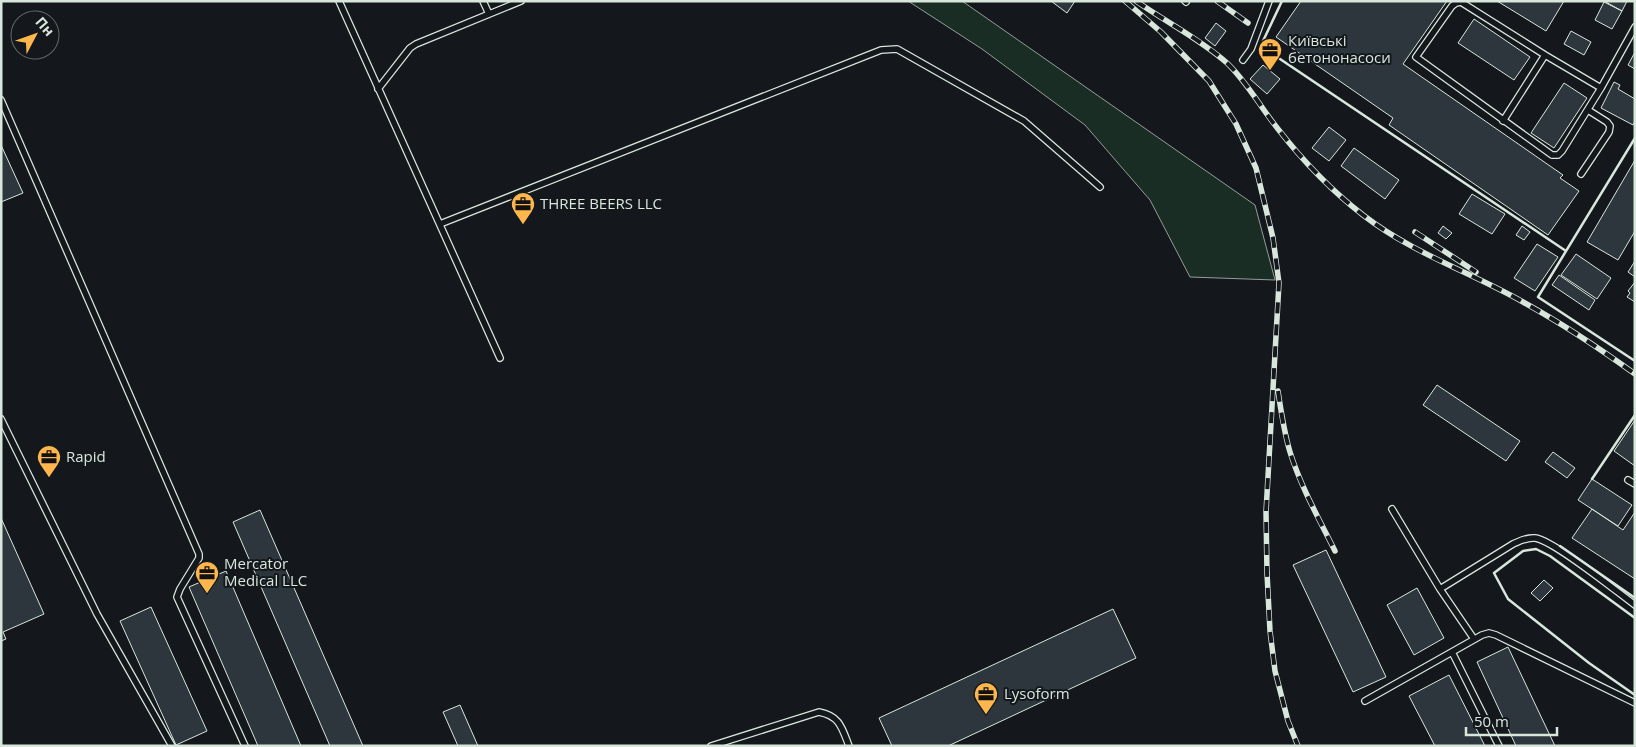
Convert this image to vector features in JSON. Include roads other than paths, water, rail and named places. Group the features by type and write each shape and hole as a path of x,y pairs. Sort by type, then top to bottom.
{"lane":[{"path":"339,1 500,358"},
{"path":"483,1 489,14"},
{"path":"378,89 410,48 416,44 522,1"},
{"path":"1243,60 1251,49 1270,1"},
{"path":"1601,88 1461,2 1452,6 1416,58 1552,155 1558,155 1588,110 1601,88 1635,27"},
{"path":"440,224 890,48 897,50 1024,121 1100,187"},
{"path":"1503,121 1545,55"},
{"path":"1,100 199,554 177,597 245,746"},
{"path":"1581,174 1609,132 1610,126 1588,110"},
{"path":"1,419 97,614 172,746"},
{"path":"1628,480 1635,484"},
{"path":"1392,509 1440,589 1474,639"},
{"path":"1440,589 1513,544 1526,539 1536,538 1554,545 1635,605"},
{"path":"1365,701 1474,639 1489,633 1496,634 1635,703"},
{"path":"1452,652 1499,746"},
{"path":"711,746 819,712 831,714 841,725 849,746"}],"railway":[{"path":"1125,1 1161,32 1209,81 1236,124 1256,168 1273,238 1279,283 1266,512 1267,573 1270,631 1275,671 1288,721 1298,746"},
{"path":"1136,1 1194,38 1227,63 1241,78 1297,153 1329,186 1363,215 1421,251 1503,291 1537,310 1580,336 1635,374"},
{"path":"1217,1 1248,23"},
{"path":"1415,232 1476,272"},
{"path":"1278,391 1286,437 1294,465 1335,551"}],"place":[{"name":"Київські бетононасоси","path":"1270,71"},
{"name":"THREE BEERS LLC","path":"523,225"},
{"name":"Rapid","path":"49,478"},
{"name":"Mercator Medical LLC","path":"207,594"},
{"name":"Lysoform","path":"986,715"}]}
